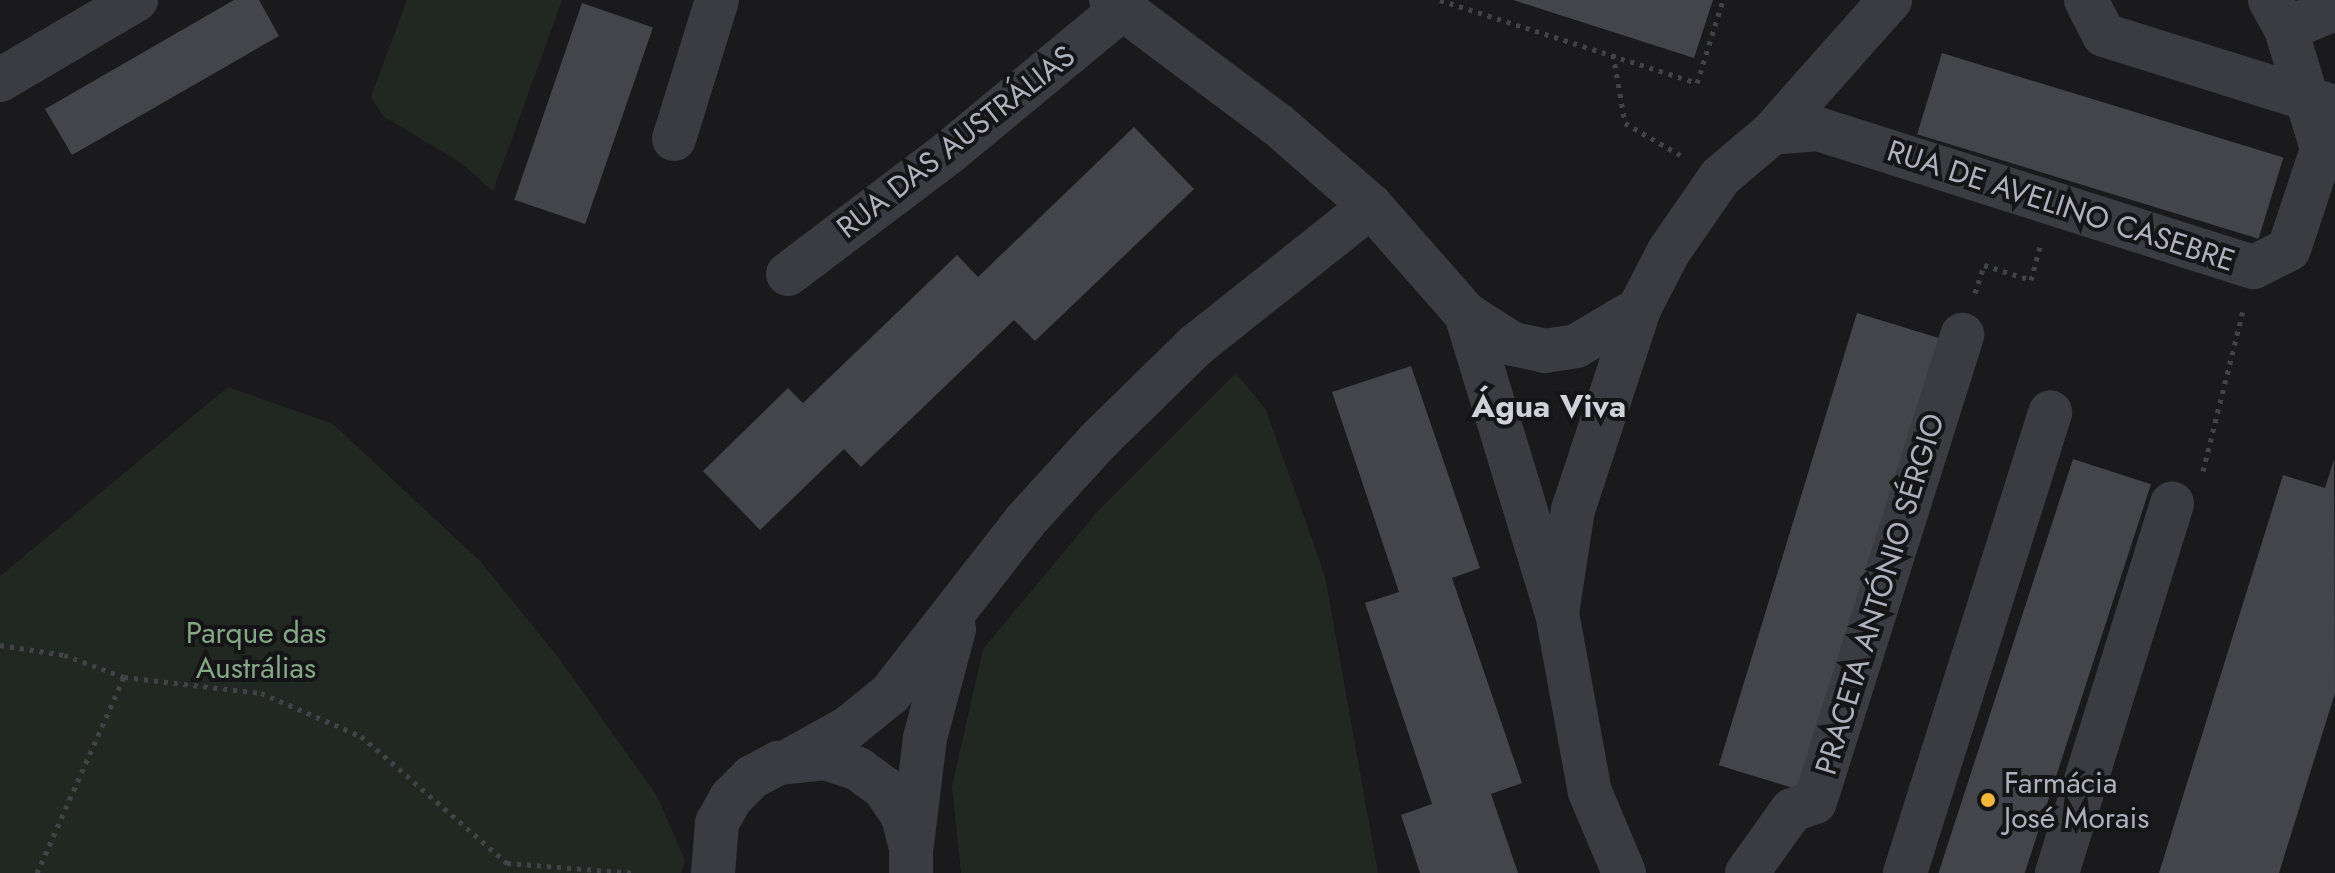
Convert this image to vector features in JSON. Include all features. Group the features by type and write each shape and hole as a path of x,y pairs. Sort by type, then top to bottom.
{"street":[{"path":"0,80 136,0"},
{"path":"674,139 717,0"},
{"path":"1557,613 1573,510 1639,309 1669,251 1720,177 1772,133 1890,0"},
{"path":"2086,0 2104,35 2323,104"},
{"name":"RUA DAS AUSTRÁLIAS","path":"788,274 948,153 1117,4 1277,124 1371,206 1466,314"},
{"name":"RUA DE AVELINO CASEBRE","path":"1772,133 1818,129 2254,267 2289,249 2322,149 2323,104 2278,14 2335,9"},
{"path":"713,873 717,823 731,798 752,777 848,728 890,694 959,612 1025,521 1111,429 1195,346 1371,206"},
{"path":"1466,314 1513,344 1545,351 1576,346 1639,309"},
{"path":"1466,314 1557,613 1590,792 1624,873"},
{"name":"PRACETA ANTÓNIO SÉRGIO","path":"1747,873 1792,810 1815,802 1962,335"},
{"path":"1905,873 2050,412"},
{"path":"2057,873 2187,489"},
{"path":"911,861 925,738 959,612"},
{"path":"792,759 825,758 858,769 890,798 903,816 911,861"}],"path":[{"path":"1440,0 1697,83 1723,0"},
{"path":"1613,54 1625,123 1720,177"},
{"path":"1962,335 1984,265 2031,280 2052,203"},
{"path":"2187,489 2254,267"},
{"path":"0,645 64,655 124,677 261,693 361,736 507,863 635,873"},
{"path":"37,873 124,677"}],"green space":[{"path":"407,0 562,0 493,191 461,163 383,116 371,97"},
{"path":"1236,373 1266,410 1325,576 1378,873 961,873 952,787 983,649 1098,511"},
{"name":"Parque das Austrálias","path":"228,387 333,424 480,561 558,657 657,796 685,860 681,873 0,873 0,576"}],"building":[{"path":"234,0 259,0 279,36 72,155 45,109"},
{"path":"1513,0 1713,0 1694,58"},
{"path":"582,3 653,27 585,224 514,200"},
{"path":"1942,53 2283,157 2259,239 1917,134"},
{"path":"1134,127 1194,189 1035,341 1014,320 861,467 844,449 760,530 703,471 788,388 803,403 957,255 978,277"},
{"path":"1857,313 1942,339 1804,791 1719,765"},
{"path":"1411,366 1480,568 1452,578 1522,783 1491,794 1518,873 1420,873 1401,815 1432,804 1365,603 1399,592 1332,392"},
{"path":"2073,459 2151,484 2025,873 1939,873"},
{"path":"2334,459 2335,693 2279,873 2159,873 2283,475 2325,488"}],"place":[{"name":"Farmácia José Morais","path":"1988,800"}],"district":[{"name":"Água Viva","path":"1549,406"}]}
